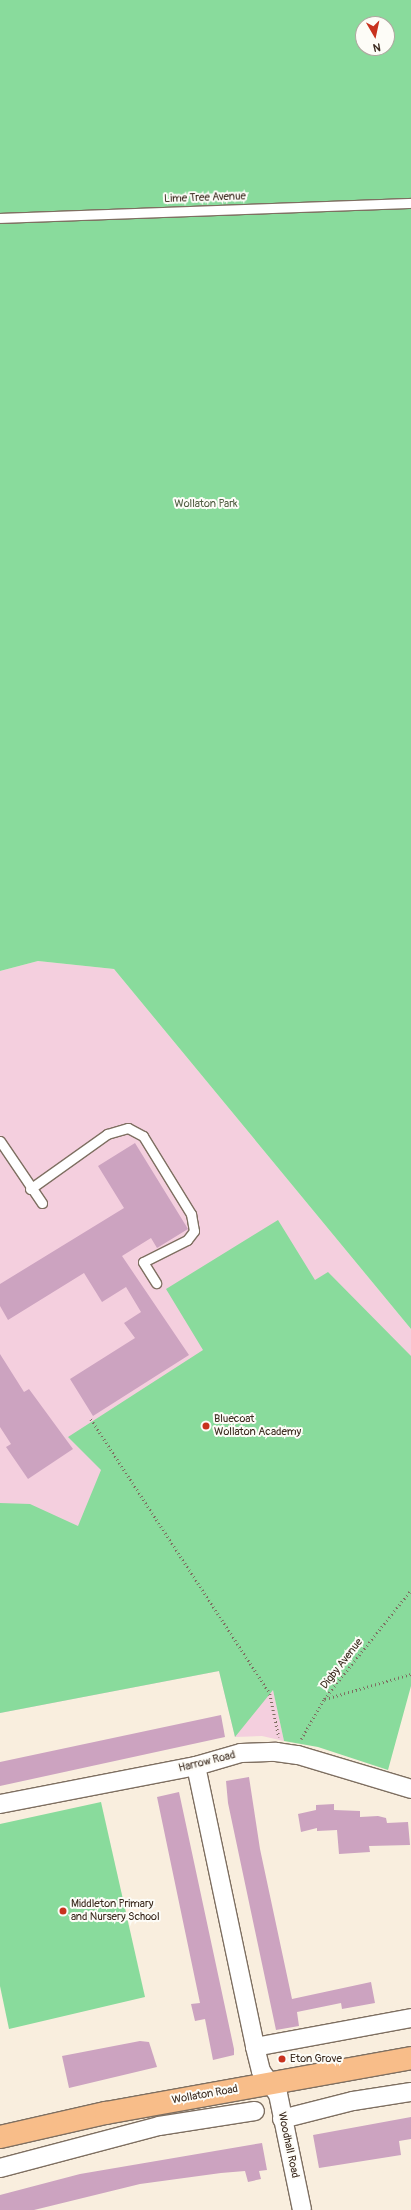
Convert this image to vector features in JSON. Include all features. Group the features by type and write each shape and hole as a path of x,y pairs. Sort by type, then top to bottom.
{"main road":[{"name":"Wollaton Road","path":"0,2137 270,2083 411,2058"}],"street":[{"name":"Harrow Road","path":"0,1804 196,1766 241,1753 276,1752 298,1755 411,1789"},
{"path":"196,1766 261,2071 270,2083"},
{"path":"256,2047 411,2018"},
{"name":"Woodhall Road","path":"270,2083 278,2094 302,2210"},
{"path":"282,2119 353,2101 411,2092"},
{"name":"Wollaton Road","path":"0,2168 159,2126 255,2111"}],"lane":[{"name":"Lime Tree Avenue","path":"0,218 411,202"},
{"path":"30,1189 107,1134 128,1128 143,1136 192,1214 194,1231 187,1240 143,1262 156,1283"},
{"path":"0,1141 30,1189 42,1203"}],"path":[{"path":"91,1419 270,1694 280,1742 276,1752"},
{"name":"Digby Avenue","path":"298,1755 299,1742 324,1699 411,1590"},
{"path":"324,1699 411,1674"}],"shaded area":[{"name":"Bluecoat Wollaton Academy","path":"38,961 114,969 411,1329 411,1524 273,1689 284,1741 262,1736 235,1737 219,1671 0,1713 0,971"}],"green space":[{"name":"Wollaton Park","path":"0,0 411,0 411,1329 114,969 38,961 0,971"},
{"path":"278,1220 315,1280 328,1272 411,1356 411,1686 388,1770 318,1747 284,1741 273,1690 235,1737 219,1671 0,1713 0,1503 30,1504 78,1526 101,1470 68,1437 203,1350 166,1289"},
{"name":"Middleton Primary and Nursery School","path":"101,1802 145,1997 9,2029 0,1986 0,1824"}],"building":[{"path":"135,1143 188,1229 157,1248 151,1238 122,1256 189,1355 93,1416 70,1379 135,1338 124,1323 141,1312 126,1287 102,1302 84,1273 8,1320 0,1306 0,1284 124,1208 98,1166"},
{"path":"0,1354 24,1392 29,1389 73,1449 28,1479 6,1447 11,1444 0,1427"},
{"path":"221,1715 225,1737 0,1786 0,1762"},
{"path":"249,1777 260,1849 292,1999 371,1982 375,2003 342,2009 341,2003 297,2012 299,2026 276,2030 228,1803 226,1781"},
{"path":"179,1792 234,2049 234,2055 213,2060 205,2019 195,2021 191,2004 200,2003 157,1797"},
{"path":"334,1804 334,1810 360,1811 360,1817 378,1816 386,1818 387,1823 408,1822 410,1845 369,1846 370,1852 339,1854 337,1830 317,1831 317,1828 301,1832 298,1814 316,1810 316,1805"},
{"path":"140,2041 149,2042 157,2067 69,2088 62,2056"},
{"path":"411,2117 411,2139 399,2141 401,2155 319,2168 313,2135"},
{"path":"262,2143 267,2170 259,2171 261,2179 248,2182 245,2171 221,2173 140,2184 34,2210 0,2210 0,2195 80,2174"}],"place":[{"name":"Bluecoat Wollaton Academy","path":"206,1426"},
{"name":"Middleton Primary and Nursery School","path":"63,1911"},
{"name":"Eton Grove","path":"282,2059"}]}
